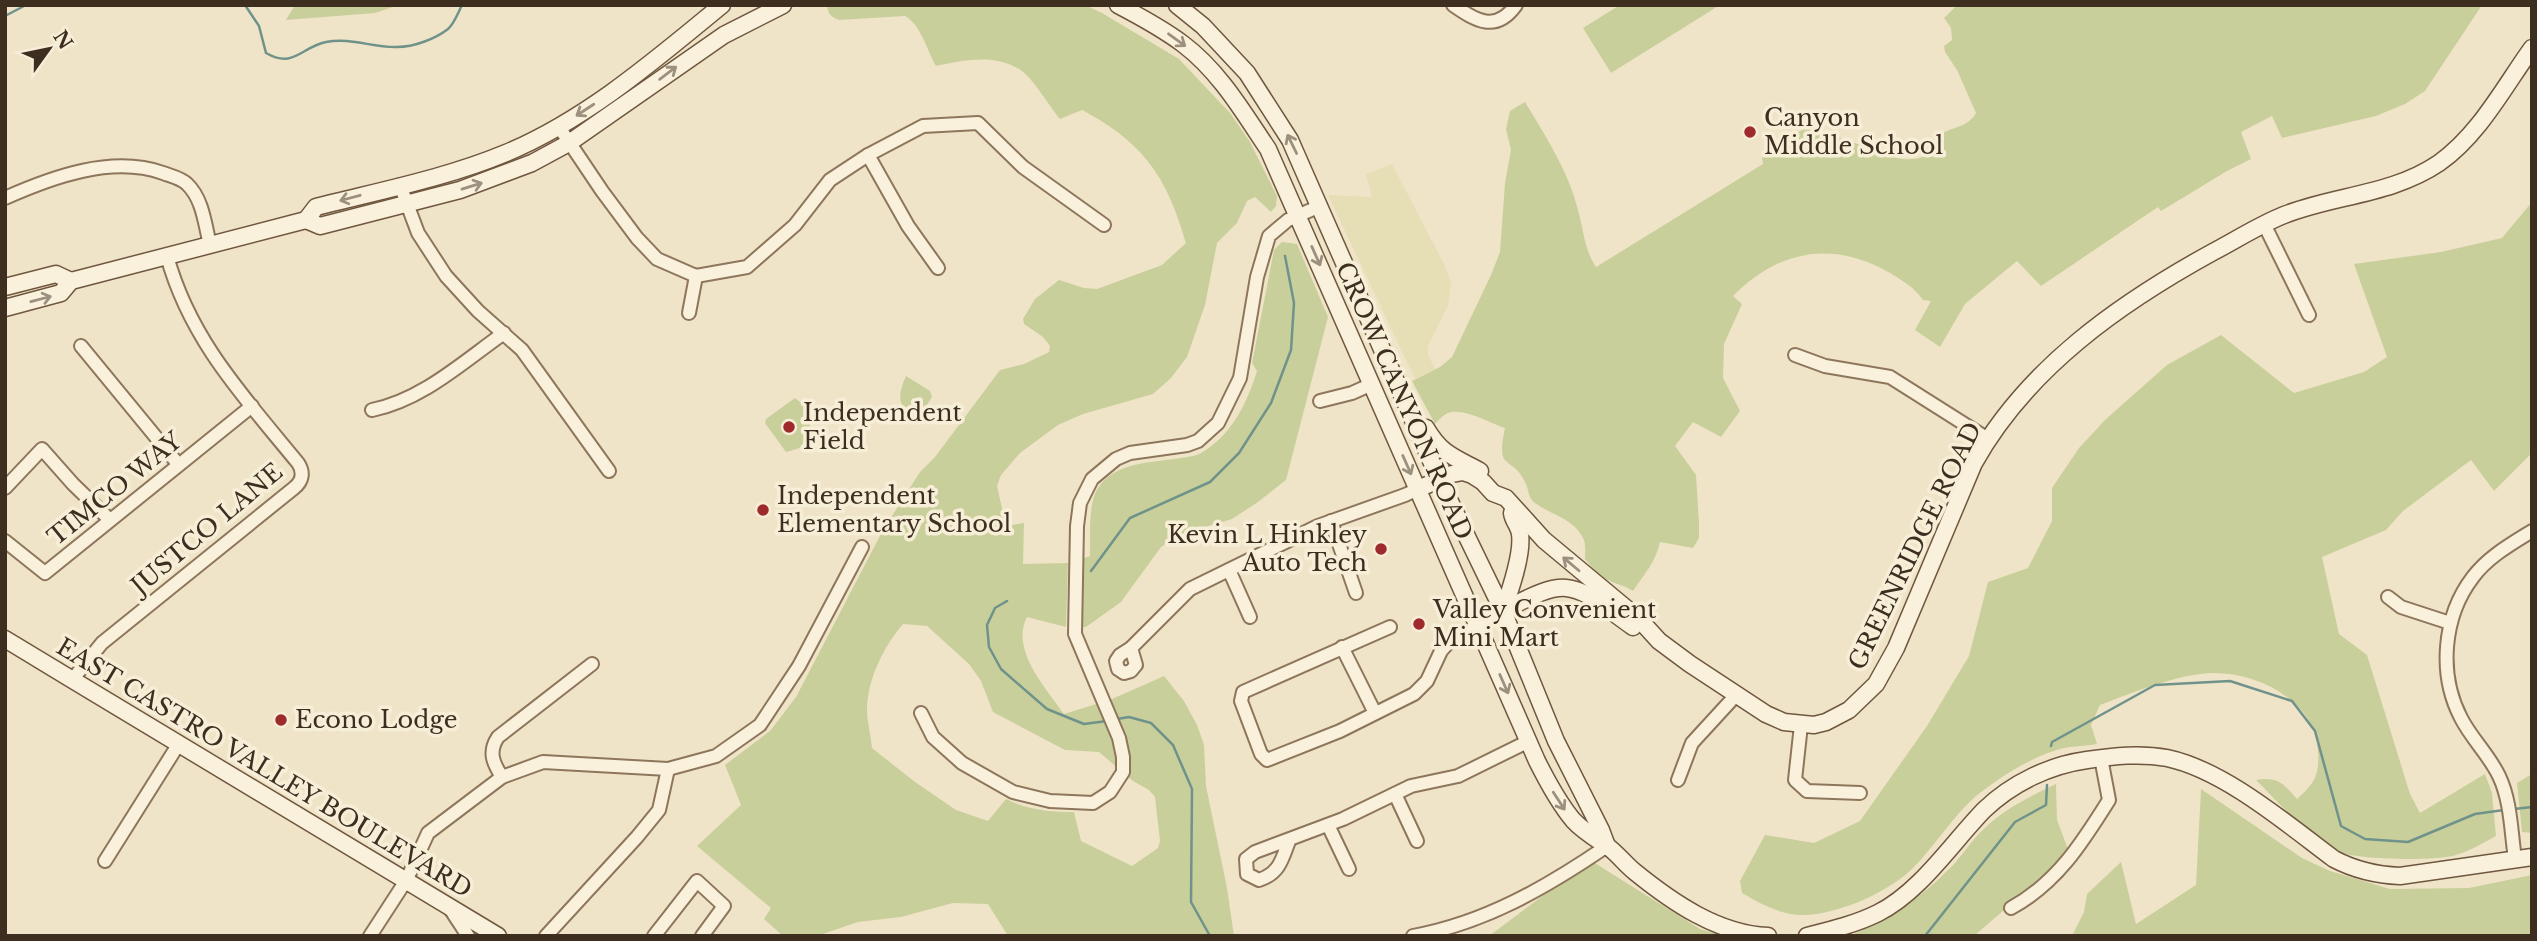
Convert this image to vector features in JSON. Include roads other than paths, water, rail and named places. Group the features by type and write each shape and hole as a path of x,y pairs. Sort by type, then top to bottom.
{"main road":[{"path":"306,220 316,207 488,160 559,127 610,93 722,5"},
{"path":"5,308 61,293 71,281 306,220 320,226 492,180 569,143 688,58 724,35 783,5"},
{"name":"CROW CANYON ROAD","path":"1118,5 1153,24 1199,58 1237,101 1268,149 1529,741 1559,802 1583,830 1607,846 1665,894 1717,925 1752,935 1768,936"},
{"path":"1136,5 1153,24"},
{"name":"CROW CANYON ROAD","path":"1177,5 1225,48 1266,99 1290,139 1439,479 1503,611 1556,741 1607,846"},
{"name":"GREENRIDGE ROAD","path":"1418,489 1463,472 1472,475 1493,493 1509,502 1544,540 1639,619 1659,641 1766,714 1784,722 1801,725 1826,722 1857,704 1876,684 1896,649 1961,493 1988,439 2046,372 2119,309 2264,224 2304,209 2396,184 2437,164 2465,140 2532,48"},
{"path":"5,287 56,274 71,281"},
{"path":"1402,393 1436,445 1445,453 1480,470 1509,502 1513,519 1519,529 1520,542 1510,593 1503,611"},
{"name":"GREENRIDGE ROAD","path":"1503,611 1549,588 1574,588 1646,637 1659,641"},
{"name":"EAST CASTRO VALLEY BOULEVARD","path":"5,639 499,936"},
{"path":"1529,676 1525,682 1525,691 1535,717 1535,729 1529,741 1547,747 1576,794 1589,808"},
{"path":"1807,936 1861,921 1898,900 1934,866 1986,809 2010,790 2041,772 2077,761 2101,758 2136,755 2168,758 2205,772 2236,788 2334,859 2350,867 2381,875 2400,876 2524,858"}],"street":[{"path":"1453,5 1485,23 1500,20 1516,5"},
{"path":"559,127 637,238 657,259 696,276 747,267 795,225 830,180 868,155 923,126 978,123 1023,167 1104,225"},
{"path":"868,155 908,226 938,268"},
{"path":"5,198 73,173 125,166 155,170 178,178 189,186 200,205 210,245"},
{"path":"400,185 418,233 446,276 478,311 522,350 610,471"},
{"path":"921,713 933,737 962,763 1013,792 1050,801 1093,803 1110,792 1123,772 1119,738 1075,634 1077,526 1080,503 1092,480 1116,459 1129,453 1187,445 1198,441 1218,423 1240,378 1257,277 1269,236 1279,226 1320,206"},
{"path":"2264,224 2309,315"},
{"name":"JUSTCO LANE","path":"72,680 102,643 300,483 302,476 300,466 206,346 174,279 167,256"},
{"path":"689,313 696,276"},
{"path":"372,410 390,407 431,386 504,333"},
{"path":"81,346 178,464"},
{"path":"1796,355 1825,366 1890,377 1988,439"},
{"path":"1320,401 1352,393 1373,384"},
{"name":"TIMCO WAY","path":"5,541 45,573 252,407"},
{"path":"5,488 42,449 72,484 110,520"},
{"path":"1131,648 1189,589 1331,521 1418,489"},
{"path":"1331,521 1356,593"},
{"path":"2524,858 2509,819 2499,775 2461,719 2451,694 2446,663 2450,623 2473,577 2502,550 2532,531"},
{"path":"370,936 407,879 428,833 502,778 543,762 668,769 716,756 760,725 799,666 862,547"},
{"path":"1229,570 1250,617"},
{"path":"2388,597 2401,607 2450,623"},
{"path":"1390,627 1243,692 1241,701 1261,754 1267,760 1340,731 1422,688 1441,651 1449,642 1503,611"},
{"path":"1342,647 1375,713"},
{"path":"502,778 492,751 498,737 593,664"},
{"path":"1678,780 1692,743 1737,694"},
{"path":"1801,725 1795,780 1800,787 1807,791 1860,793"},
{"path":"1289,841 1426,782 1458,776 1529,741"},
{"path":"106,861 178,745"},
{"path":"2011,908 2034,896 2075,854 2109,800 2101,758"},
{"path":"546,936 637,838 659,810 668,769"},
{"path":"1395,794 1418,841"},
{"path":"1328,825 1349,869"},
{"path":"1413,936 1447,930 1494,912 1549,884 1607,846"},
{"path":"654,936 697,881 724,905 702,936"},
{"path":"446,904 468,936"}],"waterway":[{"path":"5,16 26,5"},
{"path":"245,5 259,26 266,53 284,59 326,42 353,42 388,47 417,44 448,29 462,5"},
{"path":"1091,571 1130,518 1210,482 1239,453 1271,403 1291,350 1294,303 1285,256"},
{"path":"1007,601 995,608 987,625 989,647 1001,669 1047,709 1084,724 1107,721"},
{"path":"2051,746 2052,742 2155,685 2230,681 2292,701 2315,731 2341,826 2365,839 2408,842 2475,814 2504,810"},
{"path":"1117,719 1129,717 1151,723 1173,745 1192,789 1191,902 1210,936"},
{"path":"1925,936 2015,822 2046,805 2047,785"},
{"path":"2514,809 2532,807"}],"place":[{"name":"Canyon Middle School","path":"1750,132"},
{"name":"Independent Field","path":"789,427"},
{"name":"Independent Elementary School","path":"763,510"},
{"name":"Kevin L Hinkley Auto Tech","path":"1381,549"},
{"name":"Valley Convenient Mini Mart","path":"1419,624"},
{"name":"Econo Lodge","path":"281,720"}]}
